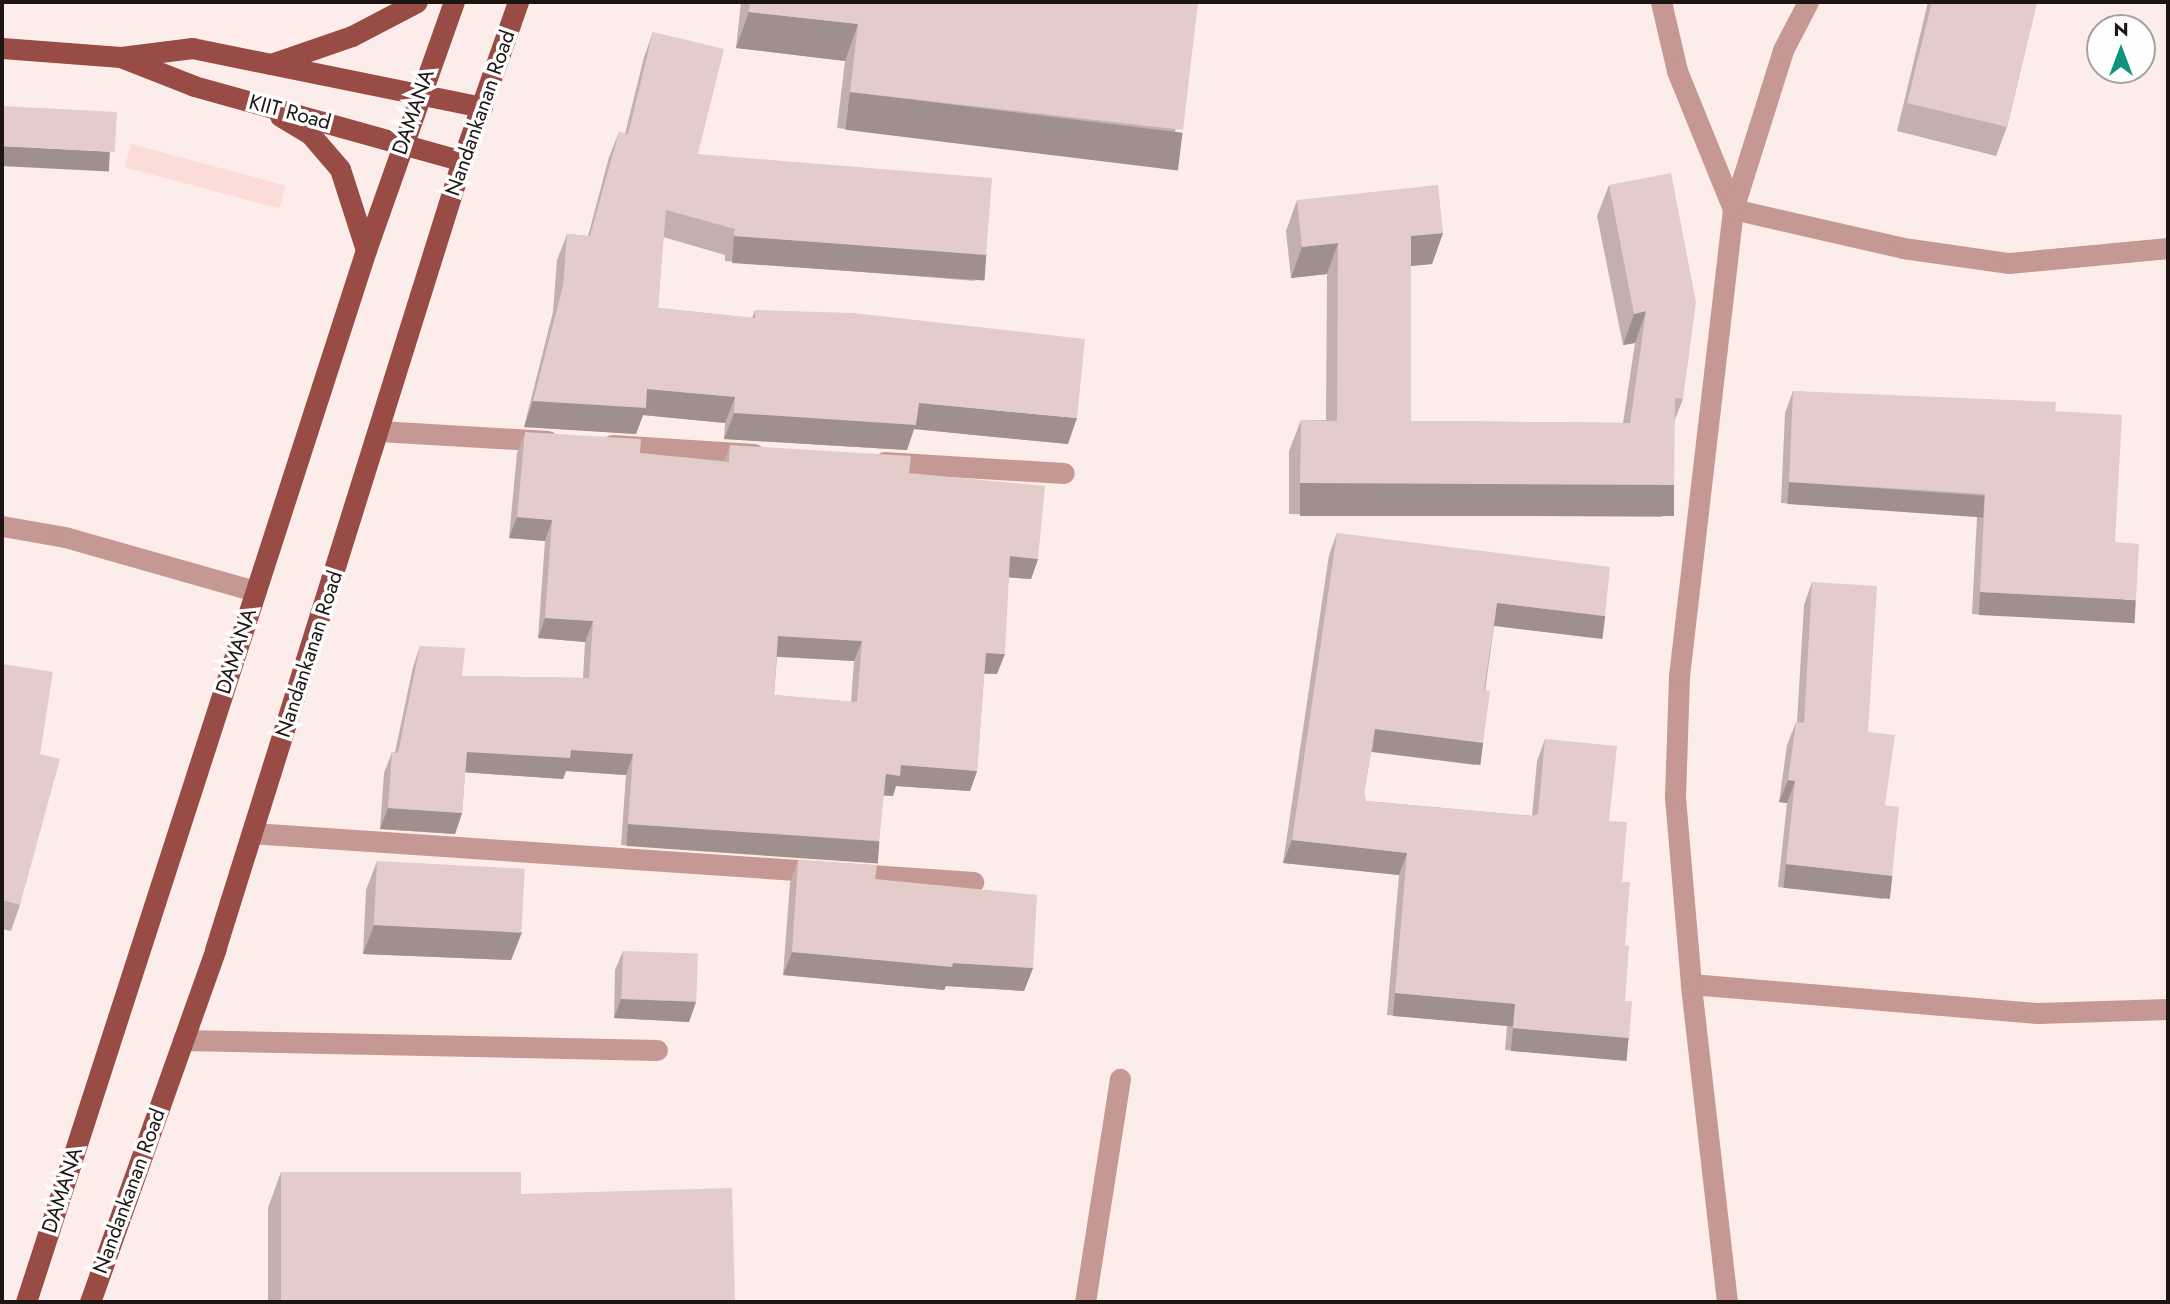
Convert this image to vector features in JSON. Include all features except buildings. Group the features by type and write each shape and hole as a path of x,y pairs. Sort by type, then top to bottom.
{"main road":[{"path":"271,64 352,36 417,2"},
{"name":"DAMANA","path":"26,1302 366,250 418,94 454,2"},
{"name":"Nandankanan Road","path":"90,1302 183,1040 252,833 463,161 518,2"},
{"name":"KIIT Road","path":"2,48 121,57 192,48 482,107"},
{"name":"KIIT Road","path":"121,57 194,86 403,142 463,161"},
{"path":"258,103 310,134 340,169 366,250"}],"street":[{"path":"1661,2 1677,71 1733,209"},
{"path":"1727,1302 1691,984 1675,797 1679,676 1733,209 1783,50 1808,2"},
{"path":"1733,209 1902,248 2009,263 2168,248"},
{"path":"380,431 771,455"},
{"path":"868,461 1064,473"},
{"path":"2,526 65,537 255,592"},
{"path":"252,833 973,882"},
{"path":"1691,984 2038,1013 2168,1009"},
{"path":"183,1040 657,1050"},
{"path":"1085,1302 1120,1079"}],"shaded area":[{"path":"131,144 286,185 279,209 125,167"}]}
